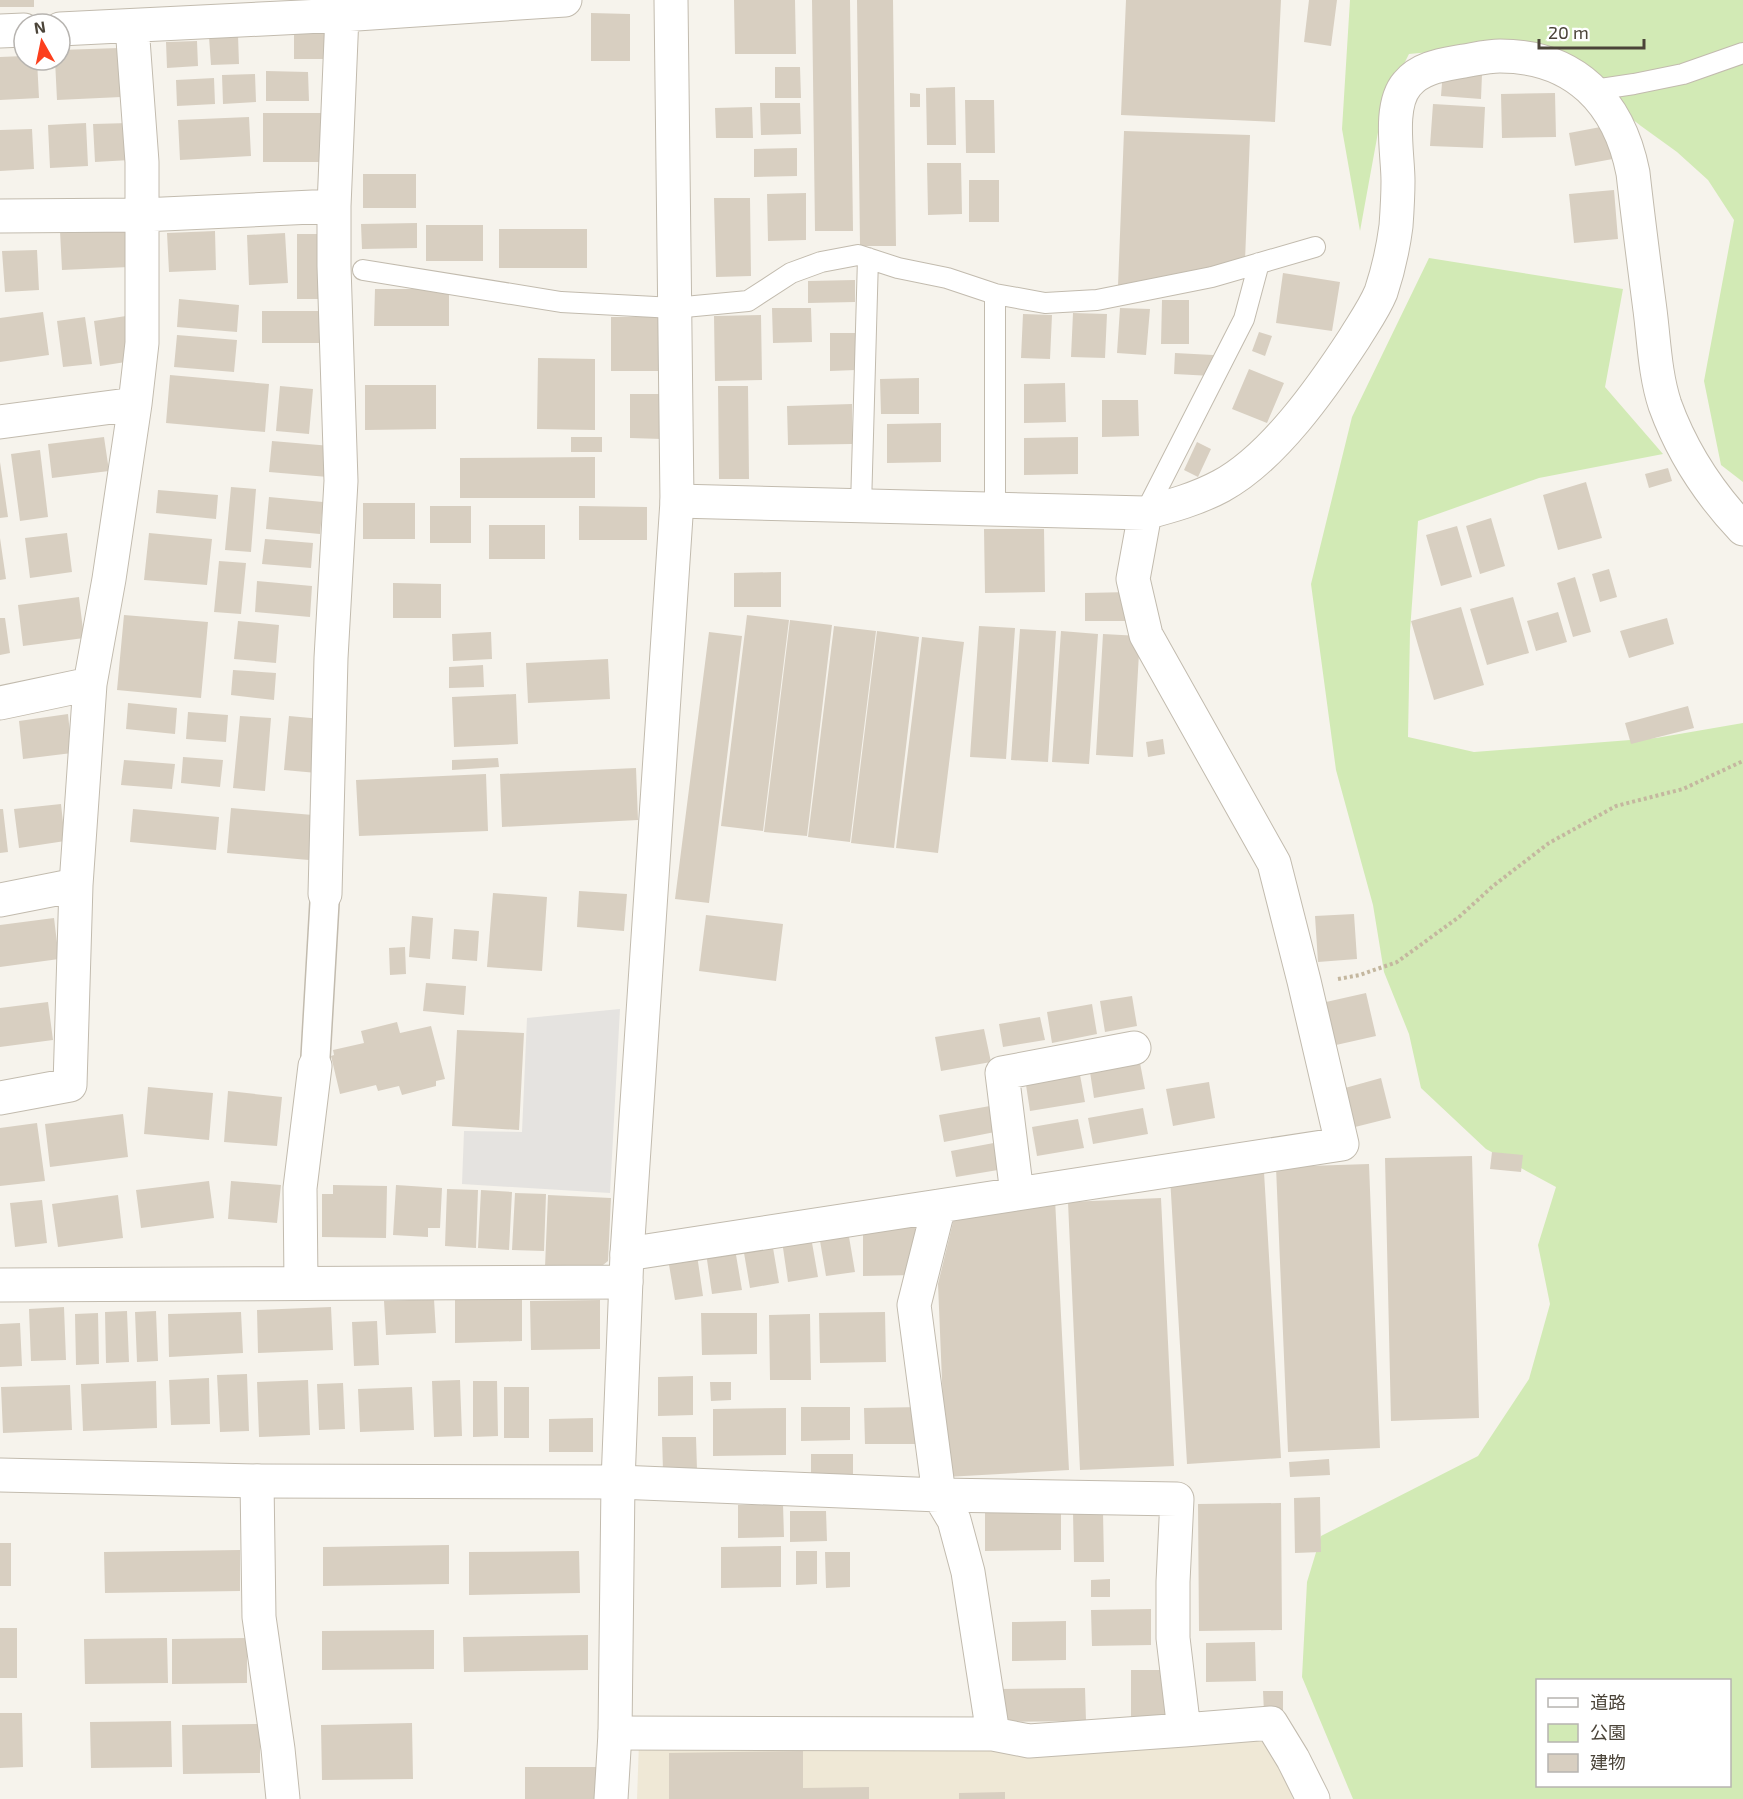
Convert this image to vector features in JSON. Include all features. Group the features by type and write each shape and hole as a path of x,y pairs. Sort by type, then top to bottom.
{"street":[{"path":"82,19 132,26 565,0"},
{"path":"611,1799 615,1733 618,1482 626,1268 677,501 671,0"},
{"path":"301,1282 300,1188 315,1066 325,894 330,658 341,481 334,206 342,15"},
{"path":"0,1098 70,1085 76,885 90,684 109,579 142,343 142,162 132,26"},
{"path":"677,501 1144,513 1189,500 1222,486 1252,464 1278,440 1342,357 1380,294 1388,269 1396,226 1398,180 1396,121 1398,104 1405,85 1416,75 1431,67 1498,56 1540,61 1558,68 1594,90 1617,124 1628,149 1633,173 1655,352 1665,403 1682,444 1700,475 1725,509 1743,528"},
{"path":"0,216 142,215 334,206"},
{"path":"0,422 135,404"},
{"path":"0,1285 301,1282 626,1268 939,1206 1342,1144 1274,863 1146,635 1133,579 1144,513"},
{"path":"0,703 90,684"},
{"path":"0,900 76,885"},
{"path":"1017,1194 1002,1073 1134,1048"},
{"path":"939,1206 914,1305 939,1495 954,1520 968,1572 993,1734"},
{"path":"0,1475 257,1481 618,1482 939,1495 1177,1499 1173,1638 1184,1730"},
{"path":"257,1481 259,1617 280,1759 283,1799"},
{"path":"615,1733 993,1734 1029,1741 1271,1723 1293,1759 1313,1799"}],"lane":[{"path":"1594,90 1683,74 1743,53"},
{"path":"363,270 561,302 674,308 748,301 791,273 821,262 858,255 898,268 947,278 995,294 1045,303 1097,300 1212,277 1315,247"},
{"path":"861,506 868,258"},
{"path":"1144,513 1244,319 1259,263"},
{"path":"995,294 995,509"}],"path":[{"path":"1360,975 1397,962 1459,917 1493,886 1549,843 1616,806 1683,789 1743,761"}],"shaded area":[{"path":"620,1009 610,1193 462,1184 464,1131 522,1132 527,1018"},
{"path":"1260,1738 1279,1762 1293,1799 637,1799 639,1742"}],"green space":[{"path":"1350,0 1743,0 1743,482 1721,465 1704,381 1734,220 1708,180 1677,152 1534,42 1409,54 1383,105 1360,231 1342,129"},
{"path":"1429,258 1623,289 1605,387 1663,454 1539,478 1418,521 1410,631 1408,737 1474,752 1656,738 1743,723 1743,1799 1353,1799 1302,1677 1307,1582 1321,1536 1478,1456 1529,1379 1550,1304 1538,1245 1556,1187 1486,1149 1421,1088 1409,1034 1384,972 1373,905 1336,770 1311,584 1352,417"}],"building":[{"path":"0,0 34,0 34,7 0,7"},
{"path":"734,0 795,0 796,54 735,54"},
{"path":"812,0 850,0 853,231 815,231"},
{"path":"857,0 893,0 896,246 860,246"},
{"path":"1126,0 1281,0 1275,122 1121,115"},
{"path":"1309,0 1337,0 1331,46 1304,42"},
{"path":"591,13 630,14 630,61 591,61"},
{"path":"332,28 332,59 294,59 294,29"},
{"path":"238,35 239,64 211,65 209,37"},
{"path":"197,41 198,66 167,68 166,42"},
{"path":"119,48 121,97 57,100 56,72 72,72 72,50"},
{"path":"12,56 12,72 38,72 39,98 0,100 0,57"},
{"path":"775,67 800,67 801,98 775,98"},
{"path":"1443,70 1482,74 1481,99 1441,96"},
{"path":"266,71 308,72 309,101 266,101"},
{"path":"255,74 256,102 223,104 222,75"},
{"path":"214,78 215,104 177,106 176,80"},
{"path":"955,87 956,145 927,145 926,88"},
{"path":"910,93 920,94 920,107 910,107"},
{"path":"1555,93 1556,137 1502,138 1501,94"},
{"path":"965,100 994,100 995,153 966,153"},
{"path":"760,103 800,103 801,134 761,135"},
{"path":"1433,104 1485,107 1483,148 1430,146"},
{"path":"752,107 753,138 716,138 715,108"},
{"path":"263,113 328,113 328,162 263,162"},
{"path":"249,117 251,156 180,160 178,120"},
{"path":"86,123 88,166 50,168 48,125"},
{"path":"129,123 130,160 95,162 93,124"},
{"path":"1611,125 1618,158 1575,166 1569,133"},
{"path":"32,129 34,169 0,171 0,130"},
{"path":"1124,131 1250,135 1245,261 1118,286"},
{"path":"797,148 797,176 754,177 754,149"},
{"path":"927,163 961,163 962,214 928,215"},
{"path":"363,174 416,174 416,208 363,208"},
{"path":"969,180 999,180 999,222 969,222"},
{"path":"1614,190 1618,239 1574,243 1569,194"},
{"path":"806,193 806,240 768,241 767,194"},
{"path":"714,198 750,198 751,276 716,277"},
{"path":"417,223 417,248 362,249 361,224"},
{"path":"426,225 483,225 483,261 426,261"},
{"path":"128,228 129,267 62,270 60,231"},
{"path":"499,229 587,229 587,268 499,268"},
{"path":"215,231 216,270 169,272 167,233"},
{"path":"285,233 288,283 249,285 247,235"},
{"path":"297,234 328,234 328,299 297,299"},
{"path":"37,250 39,290 5,292 2,251"},
{"path":"1283,273 1340,282 1332,331 1276,323"},
{"path":"855,280 855,302 808,303 808,281"},
{"path":"375,289 449,289 449,326 374,326"},
{"path":"179,299 239,305 237,332 177,327"},
{"path":"1162,300 1189,300 1189,344 1161,344"},
{"path":"772,308 811,308 812,342 773,343"},
{"path":"1120,308 1150,309 1146,355 1117,353"},
{"path":"262,311 325,311 326,343 262,343"},
{"path":"43,312 49,355 0,362 0,318"},
{"path":"1073,313 1107,314 1105,358 1071,357"},
{"path":"1023,314 1052,315 1050,359 1021,358"},
{"path":"761,315 762,380 715,381 714,316"},
{"path":"126,316 132,361 100,366 94,321"},
{"path":"85,317 92,364 63,367 57,321"},
{"path":"611,317 664,317 663,371 611,371"},
{"path":"1259,332 1272,336 1265,356 1252,351"},
{"path":"830,333 856,333 856,370 830,371"},
{"path":"177,335 237,340 234,372 174,367"},
{"path":"1175,353 1213,355 1212,376 1174,374"},
{"path":"538,358 595,359 595,430 537,429"},
{"path":"1249,369 1284,383 1267,423 1232,409"},
{"path":"170,375 269,384 265,432 166,423"},
{"path":"919,378 919,414 881,414 880,379"},
{"path":"1065,383 1066,422 1024,423 1024,384"},
{"path":"365,385 436,385 436,429 365,430"},
{"path":"280,386 313,389 309,434 276,431"},
{"path":"718,386 748,386 749,479 719,479"},
{"path":"630,394 662,394 662,439 630,438"},
{"path":"1102,400 1138,400 1139,436 1102,437"},
{"path":"852,404 852,444 788,445 787,406"},
{"path":"941,423 941,462 887,463 887,424"},
{"path":"104,437 109,471 52,478 48,444"},
{"path":"571,437 602,437 602,452 571,452"},
{"path":"1078,437 1078,474 1024,475 1024,438"},
{"path":"272,441 331,446 328,477 269,472"},
{"path":"1197,442 1211,449 1198,477 1184,470"},
{"path":"40,450 48,517 20,521 11,454"},
{"path":"595,457 595,498 460,498 460,458"},
{"path":"0,462 8,517 0,518"},
{"path":"1668,468 1672,481 1649,488 1645,474"},
{"path":"1586,482 1602,538 1558,550 1543,495"},
{"path":"231,487 256,489 251,552 225,550"},
{"path":"158,490 218,495 216,519 156,513"},
{"path":"269,497 323,502 320,534 266,529"},
{"path":"363,503 415,503 415,539 363,539"},
{"path":"430,506 471,506 471,543 430,543"},
{"path":"579,506 647,507 647,540 579,540"},
{"path":"1491,518 1505,566 1480,574 1466,526"},
{"path":"489,525 545,525 545,559 489,559"},
{"path":"1457,526 1472,577 1441,586 1426,535"},
{"path":"984,529 1044,529 1045,592 985,593"},
{"path":"67,533 72,572 30,578 25,538"},
{"path":"149,533 212,539 207,585 144,580"},
{"path":"0,538 6,579 0,580"},
{"path":"265,539 313,543 311,568 262,564"},
{"path":"219,561 246,563 241,614 214,612"},
{"path":"1609,569 1617,597 1600,602 1592,574"},
{"path":"781,572 781,607 734,607 734,573"},
{"path":"1575,577 1591,632 1573,637 1557,583"},
{"path":"257,581 312,586 310,617 255,612"},
{"path":"393,583 441,584 441,618 393,618"},
{"path":"1130,592 1130,621 1085,621 1085,593"},
{"path":"79,597 84,638 23,646 18,605"},
{"path":"1513,597 1529,653 1487,665 1470,609"},
{"path":"1461,607 1484,685 1434,700 1411,621"},
{"path":"1558,612 1567,642 1536,651 1527,621"},
{"path":"124,615 208,622 201,698 117,690"},
{"path":"747,615 789,620 763,831 721,826"},
{"path":"0,618 5,618 10,653 0,655"},
{"path":"1667,618 1674,644 1629,658 1620,631"},
{"path":"790,620 832,625 807,836 764,832"},
{"path":"238,621 279,625 276,663 234,659"},
{"path":"834,626 876,631 850,842 808,837"},
{"path":"979,626 1015,628 1006,759 970,757"},
{"path":"1020,629 1056,631 1048,762 1011,760"},
{"path":"877,631 919,637 894,848 851,843"},
{"path":"1061,631 1098,634 1089,764 1052,762"},
{"path":"491,632 492,659 453,661 452,634"},
{"path":"709,632 742,636 709,903 675,899"},
{"path":"1103,634 1140,636 1133,757 1096,755"},
{"path":"922,637 964,642 938,853 896,848"},
{"path":"608,659 610,699 528,703 526,663"},
{"path":"483,665 484,687 449,688 449,667"},
{"path":"233,670 276,673 274,700 231,695"},
{"path":"516,694 518,744 454,747 452,697"},
{"path":"128,703 177,708 175,734 126,729"},
{"path":"1688,706 1694,728 1631,744 1625,723"},
{"path":"188,712 228,715 226,742 186,739"},
{"path":"68,714 72,753 23,759 19,721"},
{"path":"240,716 271,718 265,791 233,788"},
{"path":"289,716 322,719 317,773 284,770"},
{"path":"1163,739 1165,754 1148,757 1146,742"},
{"path":"183,757 223,760 220,787 181,783"},
{"path":"498,758 499,767 452,770 452,760"},
{"path":"124,760 175,764 172,789 121,785"},
{"path":"636,768 638,820 502,827 500,774"},
{"path":"486,774 488,831 359,836 356,780"},
{"path":"61,804 65,841 19,848 14,809"},
{"path":"231,808 313,815 309,860 227,853"},
{"path":"0,809 3,809 8,852 0,853"},
{"path":"133,809 219,817 216,850 130,842"},
{"path":"579,891 627,894 624,931 577,927"},
{"path":"493,893 547,897 542,971 487,967"},
{"path":"1354,914 1357,959 1318,962 1315,916"},
{"path":"706,915 783,924 776,981 699,971"},
{"path":"412,916 433,918 430,959 409,957"},
{"path":"54,918 59,959 0,967 0,925"},
{"path":"454,929 479,931 477,961 452,959"},
{"path":"405,947 406,974 390,975 389,948"},
{"path":"426,983 466,986 464,1015 423,1011"},
{"path":"1366,993 1376,1036 1336,1045 1326,1002"},
{"path":"1132,996 1137,1026 1105,1032 1100,1001"},
{"path":"48,1002 53,1040 0,1047 0,1008"},
{"path":"1092,1004 1097,1034 1052,1043 1047,1012"},
{"path":"1040,1017 1045,1040 1003,1047 999,1024"},
{"path":"397,1022 400,1033 431,1026 445,1079 436,1081 436,1086 402,1095 399,1086 378,1091 376,1085 340,1094 331,1056 334,1055 333,1050 364,1043 361,1031"},
{"path":"984,1029 991,1062 941,1071 935,1037"},
{"path":"457,1030 524,1033 519,1130 452,1126"},
{"path":"1140,1063 1145,1089 1094,1098 1090,1072"},
{"path":"1080,1075 1085,1102 1030,1111 1026,1085"},
{"path":"1381,1078 1391,1118 1355,1127 1345,1088"},
{"path":"1209,1082 1215,1118 1173,1126 1166,1089"},
{"path":"148,1087 213,1093 209,1140 144,1134"},
{"path":"228,1091 282,1097 277,1146 224,1142"},
{"path":"990,1106 995,1132 944,1142 939,1115"},
{"path":"1143,1108 1148,1134 1093,1144 1088,1118"},
{"path":"123,1114 128,1157 50,1167 45,1124"},
{"path":"1078,1119 1084,1148 1037,1156 1032,1127"},
{"path":"37,1123 45,1181 0,1186 0,1128"},
{"path":"999,1142 1004,1169 956,1177 951,1151"},
{"path":"1492,1152 1523,1155 1521,1172 1490,1169"},
{"path":"1472,1156 1479,1418 1391,1421 1385,1158"},
{"path":"1369,1164 1380,1448 1288,1452 1276,1167"},
{"path":"1264,1172 1281,1458 1187,1464 1170,1177"},
{"path":"209,1181 214,1218 141,1228 136,1190"},
{"path":"231,1181 281,1185 277,1223 228,1219"},
{"path":"333,1185 387,1186 386,1238 322,1237 322,1194 333,1194"},
{"path":"396,1185 442,1188 440,1228 428,1228 428,1237 393,1235"},
{"path":"447,1189 478,1190 476,1248 445,1246"},
{"path":"481,1190 512,1192 509,1250 478,1248"},
{"path":"515,1193 546,1194 544,1251 512,1250"},
{"path":"118,1195 123,1238 58,1247 52,1204"},
{"path":"548,1195 611,1198 608,1261 598,1269 545,1267"},
{"path":"1161,1198 1174,1466 1080,1470 1068,1202"},
{"path":"1055,1199 1069,1470 946,1477 938,1284 955,1214"},
{"path":"42,1200 47,1243 15,1247 10,1203"},
{"path":"915,1227 915,1275 863,1276 863,1228"},
{"path":"848,1231 855,1272 826,1276 819,1235"},
{"path":"811,1237 818,1277 788,1282 782,1241"},
{"path":"772,1242 779,1283 750,1288 743,1247"},
{"path":"735,1249 742,1290 712,1294 706,1253"},
{"path":"697,1255 703,1296 675,1300 668,1259"},
{"path":"522,1298 522,1341 455,1343 455,1300"},
{"path":"434,1299 436,1333 386,1335 384,1301"},
{"path":"600,1300 600,1349 531,1350 530,1301"},
{"path":"64,1307 66,1360 31,1361 29,1309"},
{"path":"331,1307 333,1350 258,1353 257,1310"},
{"path":"127,1311 129,1362 106,1363 105,1312"},
{"path":"156,1311 158,1361 137,1362 135,1312"},
{"path":"241,1312 243,1353 169,1357 168,1314"},
{"path":"885,1312 886,1362 820,1363 819,1313"},
{"path":"98,1313 99,1364 76,1365 75,1314"},
{"path":"701,1313 757,1313 757,1354 702,1355"},
{"path":"810,1314 811,1380 770,1380 769,1315"},
{"path":"377,1321 379,1365 354,1366 352,1322"},
{"path":"20,1323 22,1366 0,1367 0,1324"},
{"path":"247,1374 249,1431 220,1432 217,1375"},
{"path":"693,1376 693,1415 658,1416 658,1377"},
{"path":"209,1378 210,1424 171,1425 169,1380"},
{"path":"308,1380 310,1435 259,1437 257,1382"},
{"path":"460,1380 462,1436 434,1437 432,1381"},
{"path":"156,1381 157,1428 83,1431 81,1384"},
{"path":"473,1381 497,1381 498,1436 473,1437"},
{"path":"710,1382 731,1382 731,1400 711,1401"},
{"path":"343,1383 345,1429 319,1430 317,1384"},
{"path":"70,1385 72,1430 3,1433 1,1387"},
{"path":"412,1387 414,1430 360,1432 358,1389"},
{"path":"504,1387 529,1387 529,1438 504,1438"},
{"path":"801,1407 850,1407 850,1440 801,1441"},
{"path":"922,1407 922,1444 865,1444 864,1408"},
{"path":"786,1408 786,1455 713,1456 713,1409"},
{"path":"593,1418 593,1452 549,1452 549,1419"},
{"path":"662,1437 696,1437 697,1470 663,1471"},
{"path":"811,1454 853,1454 853,1484 811,1485"},
{"path":"1329,1459 1330,1475 1290,1477 1289,1462"},
{"path":"1320,1497 1321,1552 1295,1553 1294,1498"},
{"path":"1281,1503 1282,1630 1199,1631 1198,1504"},
{"path":"783,1504 784,1537 738,1538 738,1505"},
{"path":"985,1510 1061,1510 1061,1550 985,1551"},
{"path":"790,1511 826,1511 827,1541 790,1542"},
{"path":"1073,1512 1103,1512 1104,1562 1074,1562"},
{"path":"0,1543 11,1543 11,1586 0,1586"},
{"path":"449,1545 449,1584 323,1586 323,1547"},
{"path":"781,1546 781,1587 721,1588 721,1547"},
{"path":"240,1550 240,1591 105,1593 104,1552"},
{"path":"579,1551 580,1593 469,1595 469,1552"},
{"path":"796,1551 817,1551 817,1584 796,1585"},
{"path":"825,1552 850,1552 850,1587 826,1588"},
{"path":"1110,1579 1110,1597 1091,1597 1091,1580"},
{"path":"1151,1609 1151,1645 1092,1646 1091,1610"},
{"path":"1066,1621 1066,1660 1012,1661 1012,1622"},
{"path":"0,1628 17,1628 17,1678 0,1678"},
{"path":"434,1630 434,1669 322,1670 322,1631"},
{"path":"588,1635 588,1670 464,1672 463,1637"},
{"path":"167,1638 168,1683 85,1684 84,1639"},
{"path":"247,1638 247,1683 172,1684 172,1639"},
{"path":"1255,1642 1256,1681 1206,1682 1206,1643"},
{"path":"1131,1670 1171,1670 1171,1718 1131,1719"},
{"path":"1085,1688 1086,1721 1001,1722 1000,1689"},
{"path":"1263,1691 1283,1691 1283,1713 1264,1713"},
{"path":"0,1713 22,1713 23,1767 0,1768"},
{"path":"171,1721 172,1767 91,1768 90,1722"},
{"path":"412,1723 413,1779 322,1780 321,1725"},
{"path":"260,1724 260,1773 183,1774 182,1725"},
{"path":"803,1751 803,1788 869,1787 869,1799 669,1799 669,1753"},
{"path":"525,1767 601,1767 601,1799 525,1799"},
{"path":"1005,1792 1005,1799 959,1799 959,1793"}]}
